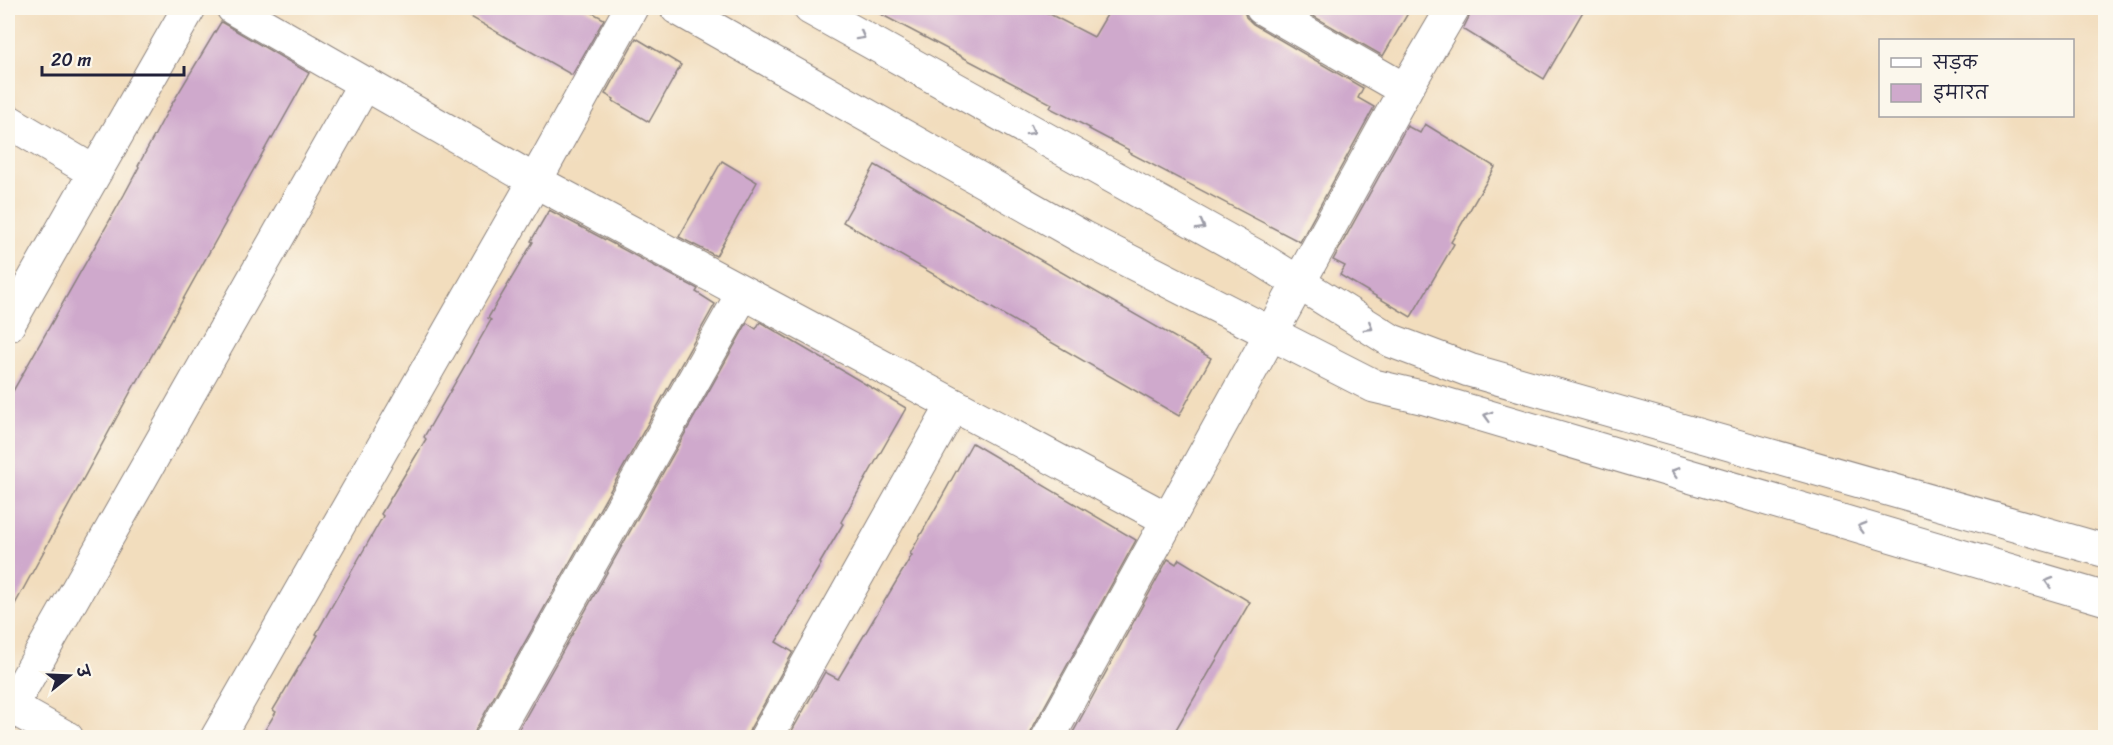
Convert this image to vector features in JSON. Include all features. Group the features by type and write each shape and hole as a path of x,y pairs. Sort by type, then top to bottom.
{"street":[{"path":"8,325 189,8"},
{"path":"233,8 535,181 1169,520"},
{"path":"217,738 535,181 631,8"},
{"path":"677,8 1082,237 1374,386 1425,398 2106,599"},
{"path":"810,8 1250,254 1392,341 1469,370 2106,551"},
{"path":"1262,8 1406,90"},
{"path":"1048,738 1453,8"},
{"path":"67,738 8,708 364,83"},
{"path":"8,121 94,172"},
{"path":"492,738 743,293"},
{"path":"766,738 953,405"}],"building":[{"path":"455,8 584,8 604,19 572,75"},
{"path":"869,8 1038,8 1094,37 1111,8 1243,8 1246,17 1253,24 1363,88 1358,98 1374,107 1300,242 1128,152 1129,150 1090,128 1050,108 1052,104"},
{"path":"1299,8 1411,8 1383,56"},
{"path":"1472,8 1585,8 1544,79 1463,29"},
{"path":"221,22 309,73 225,221 8,617 8,400 124,195 167,112"},
{"path":"636,38 681,65 649,122 605,94"},
{"path":"1425,124 1495,167 1451,242 1454,244 1411,317 1340,275 1345,266 1333,260 1407,126 1420,133"},
{"path":"722,161 757,182 716,256 679,237"},
{"path":"875,165 1211,358 1179,416 843,222"},
{"path":"549,210 698,289 696,292 715,304 473,738 260,738 276,712 273,710 318,635 316,634 383,516 381,514 426,439 424,437 491,320 488,318 533,242 531,241"},
{"path":"760,322 906,408 841,522 843,524 798,602 800,603 776,642 793,652 747,738 514,738 747,323 756,329"},
{"path":"972,443 1136,540 1029,738 788,738 825,672 838,679 912,555 910,554"},
{"path":"1168,559 1176,564 1179,559 1250,602 1171,738 1070,738"}]}
